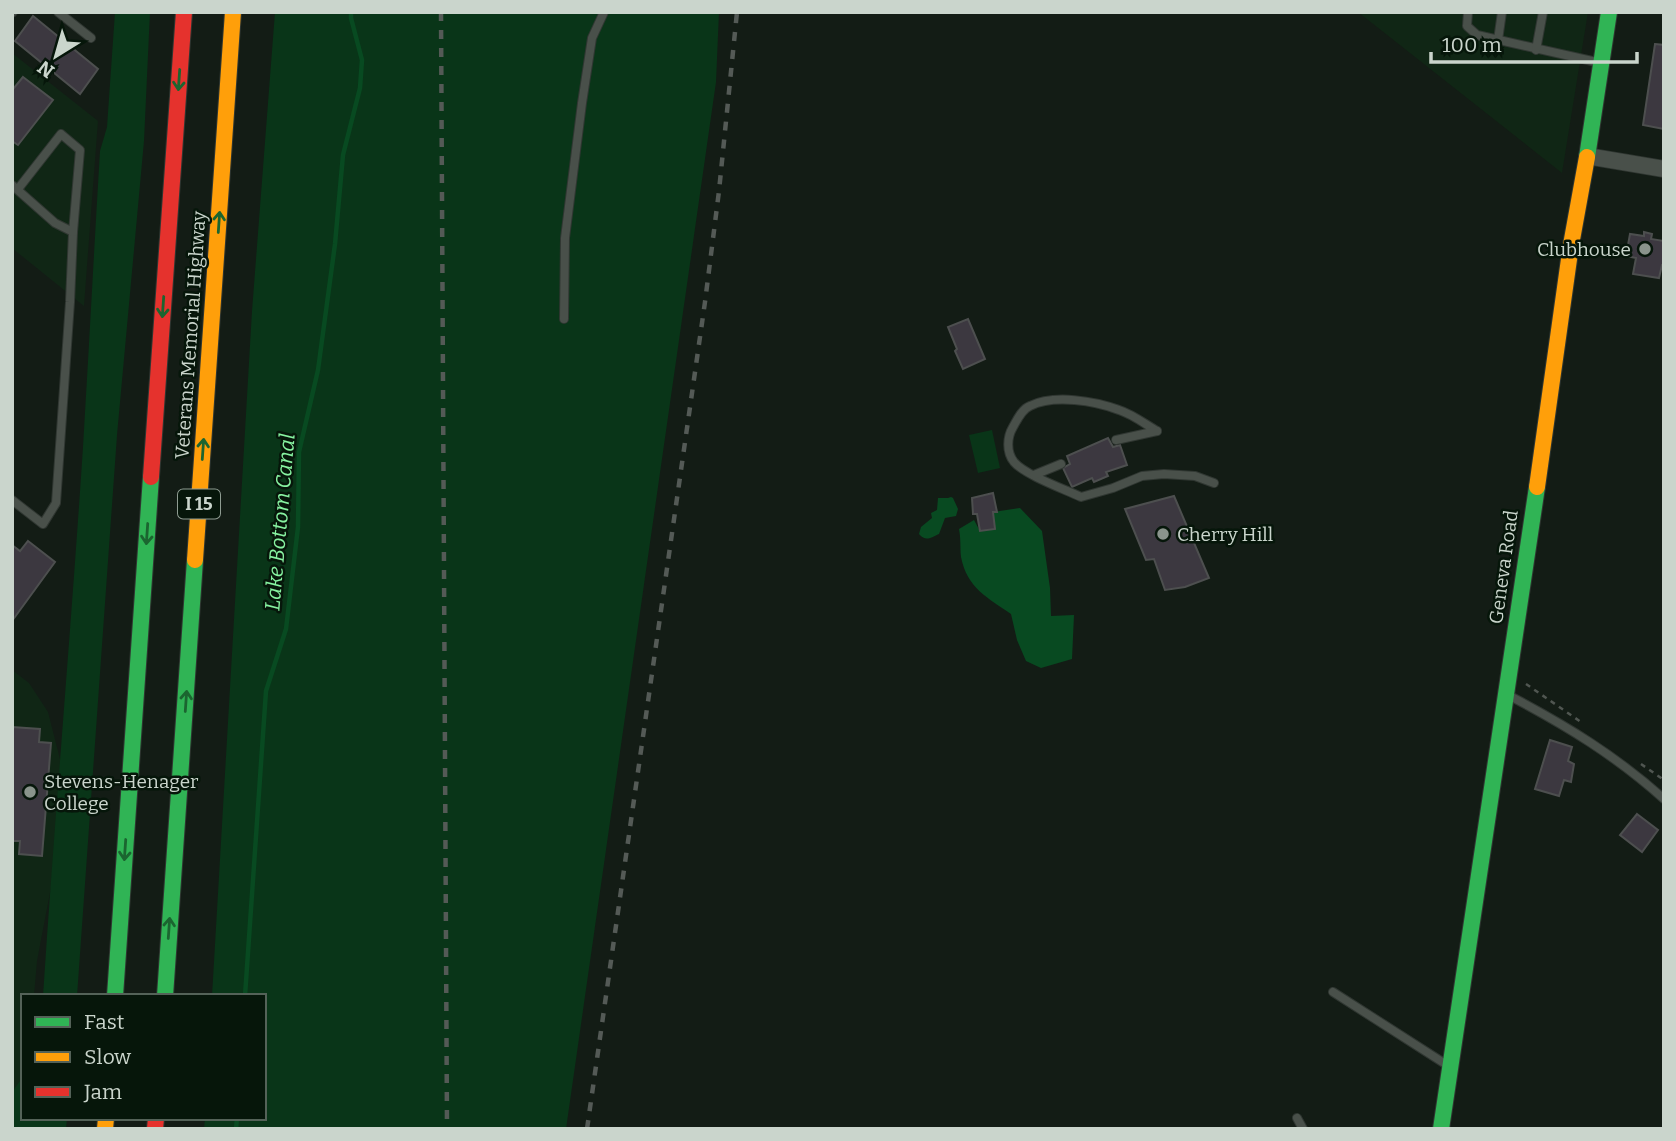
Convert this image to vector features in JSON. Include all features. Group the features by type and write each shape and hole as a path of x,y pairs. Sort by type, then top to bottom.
{"main road":[{"name":"Veterans Memorial Highway","path":"115,994 184,12"},
{"name":"Veterans Memorial Highway","path":"164,994 233,12"},
{"name":"Geneva Road","path":"1441,1129 1571,245 1609,12"}],"street":[{"path":"1587,156 1664,169"}],"lane":[{"path":"58,12 91,38"},
{"path":"564,319 565,238 582,103 592,38 604,12"},
{"path":"1468,12 1466,26 1477,35 1601,63"},
{"path":"1497,40 1502,12"},
{"path":"1536,50 1543,12"},
{"path":"12,500 43,524 56,503 80,150 61,134 15,187 55,223 73,232"},
{"path":"1116,440 1157,431 1121,410 1086,400 1052,401 1028,407 1010,432 1008,448 1014,461 1034,475 1081,497 1142,476 1195,476 1214,483"},
{"path":"1034,475 1061,464"},
{"path":"1506,694 1559,722 1598,747 1664,799"},
{"path":"1332,992 1450,1067"},
{"path":"1297,1118 1303,1129"}],"path":[{"path":"1510,673 1570,715"}],"shaded area":[{"path":"115,12 150,12 144,141 117,435 77,994 43,994 83,447 100,151 107,127"},
{"path":"275,12 719,12 716,82 566,1129 204,1129 205,1120 266,1120 266,994 212,994 252,311"},
{"path":"1358,12 1588,12 1562,173"},
{"path":"12,53 98,121 84,306 12,248"},
{"path":"992,430 1000,468 978,473 969,435"},
{"path":"951,497 958,509 956,516 945,518 939,534 924,538 919,534 921,527 932,518 931,513 937,510 938,498"},
{"path":"1020,508 1042,531 1051,616 1074,615 1072,659 1041,668 1026,661 1017,640 1011,614 973,584 961,557 959,529 974,520 980,531 995,528 993,512"},
{"path":"12,670 29,683 48,712 61,763 56,861 37,961 34,994 21,994 22,1129 12,1129"},
{"path":"21,1080 21,1120 67,1120 66,1129 12,1129 12,1092"}],"building":[{"path":"33,16 98,69 80,94 15,41"},
{"path":"1655,44 1664,45 1664,129 1643,125"},
{"path":"23,77 53,100 18,145 12,141 12,87"},
{"name":"Clubhouse","path":"1644,232 1652,234 1651,239 1664,241 1664,265 1659,278 1633,274 1636,258 1626,256 1630,234 1644,236"},
{"path":"968,319 985,359 963,369 948,327"},
{"path":"1108,438 1113,447 1120,445 1127,465 1106,472 1108,476 1094,482 1092,478 1072,487 1063,468 1070,464 1067,456"},
{"path":"993,493 997,512 993,512 995,529 980,531 977,514 973,514 972,498"},
{"name":"Cherry Hill","path":"1174,496 1209,578 1185,587 1165,590 1154,559 1146,560 1125,509"},
{"path":"28,541 55,562 12,621 12,545 20,551"},
{"name":"Stevens-Henager College","path":"12,727 40,729 39,742 51,743 42,856 19,854 20,841 12,841"},
{"path":"1550,740 1572,747 1568,761 1574,764 1571,782 1564,780 1559,796 1535,789"},
{"path":"1637,814 1658,830 1642,852 1620,835"}],"waterway":[{"name":"Lake Bottom Canal","path":"245,994 266,691 286,629 298,527 299,452 318,370 335,244 343,155 360,88 362,60 351,12"},
{"name":"Lake Bottom Canal","path":"236,1129 237,1120"}],"railway":[{"path":"441,12 447,1129"},
{"path":"587,1129 705,302 737,12"}],"traffic: fast":[{"path":"1587,157 1609,12"},
{"path":"115,994 151,477"},
{"path":"1441,1129 1537,487"},
{"path":"165,994 195,560"}],"traffic: slow":[{"path":"195,560 233,12"},
{"path":"1537,487 1571,245 1587,157"},
{"path":"105,1129 106,1120"}],"traffic: jam":[{"path":"151,477 184,12"},
{"path":"155,1129 156,1120"}],"place":[{"name":"Clubhouse","path":"1645,249"},
{"name":"Cherry Hill","path":"1163,534"},
{"name":"Stevens-Henager College","path":"30,792"}]}
